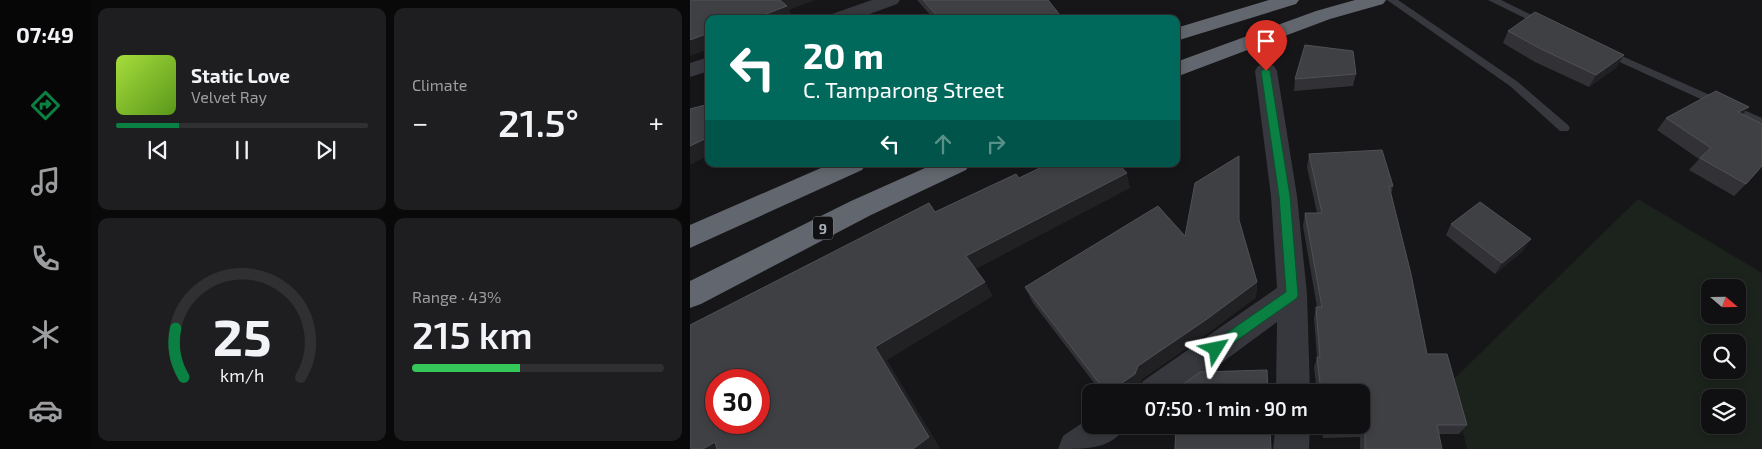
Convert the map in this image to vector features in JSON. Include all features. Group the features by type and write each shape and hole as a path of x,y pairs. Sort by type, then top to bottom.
{"highway":[{"path":"1180,34 1289,0"},
{"path":"1180,69 1323,16 1376,0"},
{"path":"1241,14 1267,37"},
{"path":"690,237 846,167"},
{"name":"9","path":"690,295 861,208 950,167"}],"street":[{"path":"847,15 890,0"},
{"path":"690,70 705,64"},
{"path":"1266,71 1284,196 1292,294 1293,384"},
{"path":"1166,384 1292,294"},
{"path":"1076,449 1097,434"},
{"path":"1291,449 1292,434"}],"lane":[{"path":"1392,0 1514,84 1543,107 1564,128"},
{"path":"1493,0 1556,29"},
{"path":"1600,49 1762,123"}],"shaded area":[{"path":"1638,199 1762,273 1762,449 1467,449 1451,382"}],"building":[{"path":"690,0 780,0 787,6 763,15 705,15 705,34 690,40"},
{"path":"923,0 1048,0 1060,15 936,15"},
{"path":"1535,12 1624,55 1596,75 1508,31"},
{"path":"1305,45 1353,51 1356,74 1295,79"},
{"path":"1716,91 1749,107 1738,112 1762,124 1762,166 1746,184 1700,158 1711,148 1666,118"},
{"path":"705,105 705,139 690,146 690,109"},
{"path":"1382,150 1393,186 1389,186 1411,274 1427,354 1447,354 1467,425 1437,425 1442,449 1365,449 1365,434 1370,434 1370,384 1320,384 1317,357 1320,357 1316,307 1322,307 1305,213 1322,213 1309,154"},
{"path":"1239,156 1239,220 1257,282 1138,366 1135,374 1121,384 1100,384 1025,287 1158,206 1185,236 1195,183"},
{"path":"1042,167 1122,167 1127,173 966,256 985,282 875,347 929,437 913,449 717,449 715,442 703,449 691,449 690,325 929,203 935,212 1016,174 1019,178"},
{"path":"1480,202 1531,239 1502,263 1451,224"},
{"path":"1267,370 1268,384 1183,384 1200,372"},
{"path":"1176,434 1270,434 1271,449 1175,449"}],"route":[{"path":"1216,349 1292,294 1284,196 1266,71"}]}
